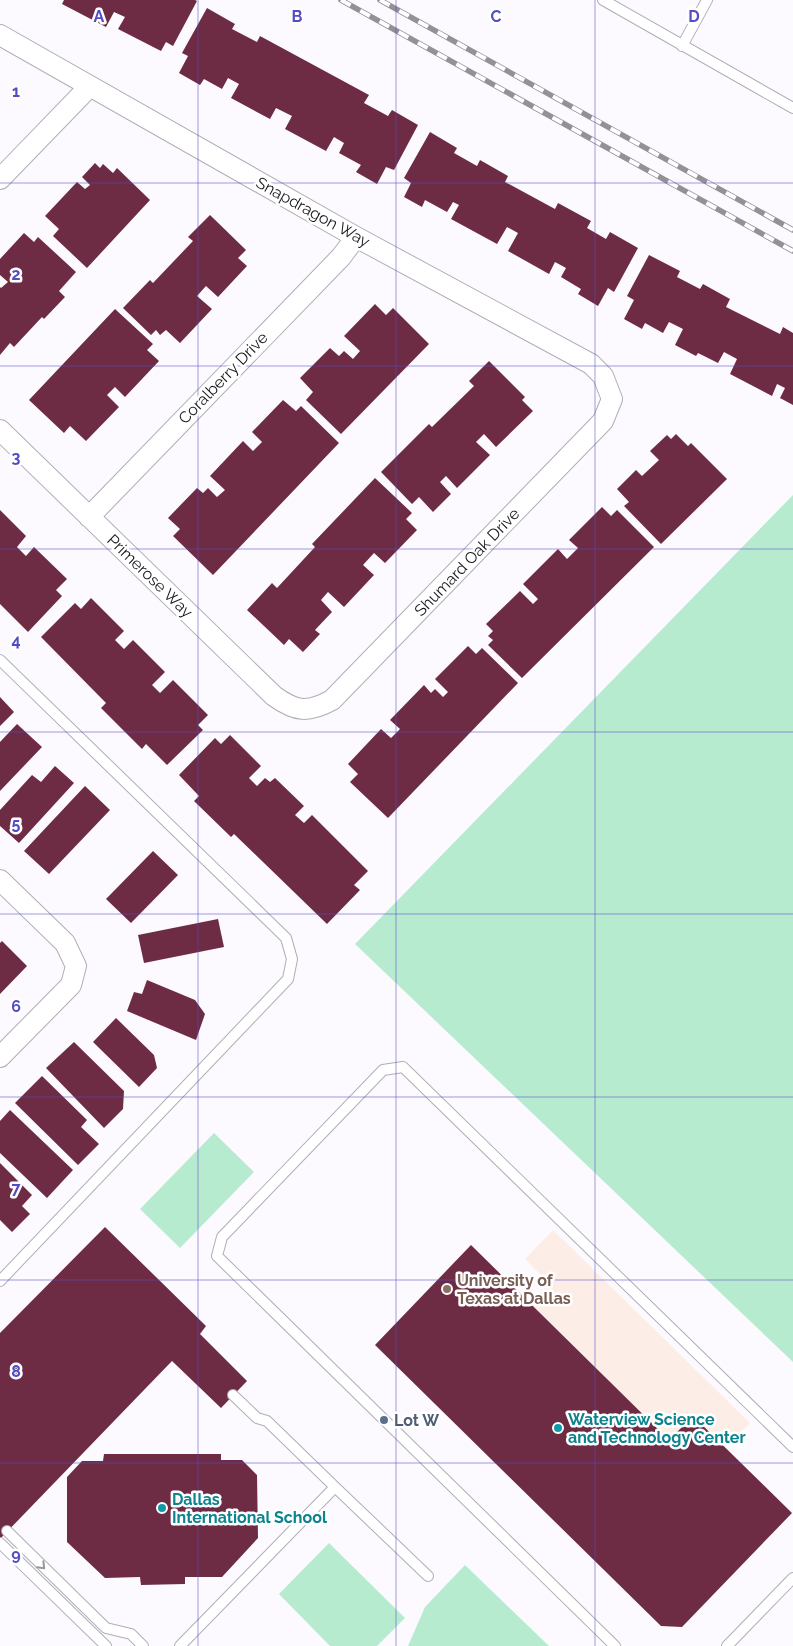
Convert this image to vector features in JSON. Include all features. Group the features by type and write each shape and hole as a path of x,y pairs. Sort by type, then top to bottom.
{"street":[{"name":"Snapdragon Way","path":"0,36 356,237 591,364 603,376 612,399"},
{"path":"0,179 90,86"},
{"name":"Coralberry Drive","path":"89,517 341,257 356,237"},
{"name":"Shumard Oak Drive","path":"307,710 319,707 332,700 603,421 612,399"},
{"name":"Primerose Way","path":"0,430 274,696 287,706 307,710"},
{"path":"0,880 65,943 76,966 71,985 0,1057"}],"lane":[{"path":"602,0 793,108"},
{"path":"682,46 707,0"},
{"path":"0,660 286,938 292,959 288,979 0,1281"},
{"path":"615,1646 217,1256 222,1237 383,1070 403,1067 793,1447"},
{"path":"234,1395 257,1418 267,1421 428,1576"},
{"path":"180,1646 335,1487"},
{"path":"7,1531 106,1628 131,1634 143,1646"},
{"path":"0,1542 106,1646"},
{"path":"727,1646 793,1578"}],"shaded area":[{"path":"553,1230 750,1423 726,1447 693,1416 669,1440 530,1303 549,1283 525,1259"}],"green space":[{"path":"793,495 793,1362 355,944"},
{"path":"214,1133 254,1172 180,1248 140,1209"},
{"path":"329,1543 405,1618 377,1646 330,1646 279,1594"},
{"path":"465,1565 549,1646 408,1646 425,1607"}],"building":[{"path":"64,0 197,1 173,46 166,42 161,51 118,29 125,17 114,12 106,27 62,4"},
{"path":"207,8 235,24 232,29 257,42 260,36 369,95 364,103 388,116 392,110 418,125 394,170 386,167 377,184 356,172 361,165 339,153 344,143 334,137 326,151 285,129 292,116 276,108 270,119 231,98 239,84 228,78 222,89 204,79 200,85 179,73 188,56 182,53"},
{"path":"430,132 457,148 454,153 477,166 480,160 508,176 505,182 555,209 558,203 591,221 587,228 606,239 610,232 638,248 614,292 608,288 598,306 578,294 581,289 561,277 566,268 555,262 549,274 508,251 518,233 507,227 497,244 451,219 459,205 453,202 447,212 425,200 422,207 404,197 411,183 404,178"},
{"path":"95,163 100,168 103,164 113,173 117,168 150,200 87,268 53,236 59,229 45,216 77,182 85,189 90,185 82,177"},
{"path":"210,215 246,250 238,258 247,266 218,297 206,286 197,296 212,309 180,343 166,330 160,335 156,330 151,335 123,308 150,280 153,283 193,241 188,237"},
{"path":"24,233 34,242 38,237 76,272 59,291 65,297 44,319 42,317 14,347 10,343 0,355 0,287 8,282 0,275 0,259"},
{"path":"649,255 680,271 677,277 700,289 703,284 730,299 726,307 780,334 783,327 793,333 793,405 780,398 785,388 777,384 772,396 730,374 737,359 724,352 718,363 698,353 696,356 675,345 683,329 669,322 663,333 645,323 642,329 624,319 634,300 627,296"},
{"path":"375,304 386,315 393,308 429,344 341,434 306,400 313,392 300,378 330,348 339,356 344,351 353,359 360,351 344,336"},
{"path":"115,309 153,344 147,350 159,361 125,397 115,387 107,395 119,407 86,441 70,426 64,433 29,400"},
{"path":"489,361 525,397 522,400 533,411 496,447 484,434 476,442 490,455 457,488 446,476 440,482 451,494 433,512 419,497 412,504 381,472 429,424 432,427 474,386 469,381"},
{"path":"283,400 296,411 301,406 339,443 213,575 173,536 180,529 168,518 197,488 203,493 208,488 217,497 225,490 210,476 243,441 253,451 262,442 252,432"},
{"path":"676,434 688,446 691,443 727,479 661,544 624,506 629,502 617,489 636,470 642,476 659,460 650,451 667,435 671,439"},
{"path":"375,478 412,513 406,519 417,530 385,563 374,553 363,565 374,575 344,607 328,592 321,600 332,612 315,630 320,634 303,652 289,639 284,645 247,610 272,583 277,588 315,547 312,544"},
{"path":"602,507 611,516 617,510 654,547 522,678 488,645 493,640 488,636 493,631 486,624 520,591 533,604 538,599 523,584 558,549 567,559 578,548 569,540"},
{"path":"0,510 26,536 17,547 26,556 34,547 67,579 56,590 62,596 28,632 0,604"},
{"path":"91,598 124,631 115,640 124,649 133,640 165,672 152,685 160,693 173,680 208,715 198,725 203,730 167,765 146,744 142,749 101,708 106,703 41,637 75,603 81,609"},
{"path":"468,646 476,654 482,648 518,683 388,818 350,782 358,774 348,764 381,729 391,738 400,729 390,720 424,685 431,693 435,689 443,697 448,692 435,679"},
{"path":"0,697 14,712 0,726"},
{"path":"17,724 42,747 0,791 0,742"},
{"path":"230,735 261,766 249,778 257,786 265,778 270,782 275,778 304,806 295,815 304,823 312,815 368,871 354,885 360,890 327,924 234,834 231,837 194,801 199,796 179,775 215,738 221,744"},
{"path":"55,766 74,783 19,843 0,826 0,810 32,775 41,782"},
{"path":"85,786 110,810 49,874 24,851"},
{"path":"153,851 178,875 131,923 106,899"},
{"path":"218,919 224,947 144,963 138,935"},
{"path":"2,941 27,966 0,994 0,943"},
{"path":"147,980 195,1000 205,1014 196,1040 127,1011 134,992 142,994"},
{"path":"116,1018 154,1055 157,1068 139,1087 93,1042"},
{"path":"74,1042 124,1091 123,1109 104,1128 46,1068"},
{"path":"42,1076 87,1120 81,1127 99,1144 78,1165 15,1103"},
{"path":"10,1110 73,1170 47,1198 0,1153 0,1121"},
{"path":"0,1163 32,1195 22,1206 30,1214 12,1232 0,1220"},
{"path":"105,1227 206,1326 200,1334 247,1381 221,1408 172,1361 0,1539 0,1333"},
{"name":"Waterview Science and Technology Center","path":"471,1245 669,1440 693,1416 792,1513 682,1627 661,1626 375,1345"},
{"name":"Dallas International School","path":"104,1454 221,1454 221,1460 242,1460 257,1475 258,1538 222,1577 185,1577 185,1584 141,1585 140,1577 105,1578 67,1542 67,1477 82,1461 103,1461"}],"railway":[{"path":"341,0 793,251"},
{"path":"380,0 793,230"}],"place":[{"name":"University of Texas at Dallas","path":"447,1289"},
{"name":"Lot W","path":"384,1420"},
{"name":"Waterview Science and Technology Center","path":"558,1428"},
{"name":"Dallas International School","path":"162,1508"}]}
